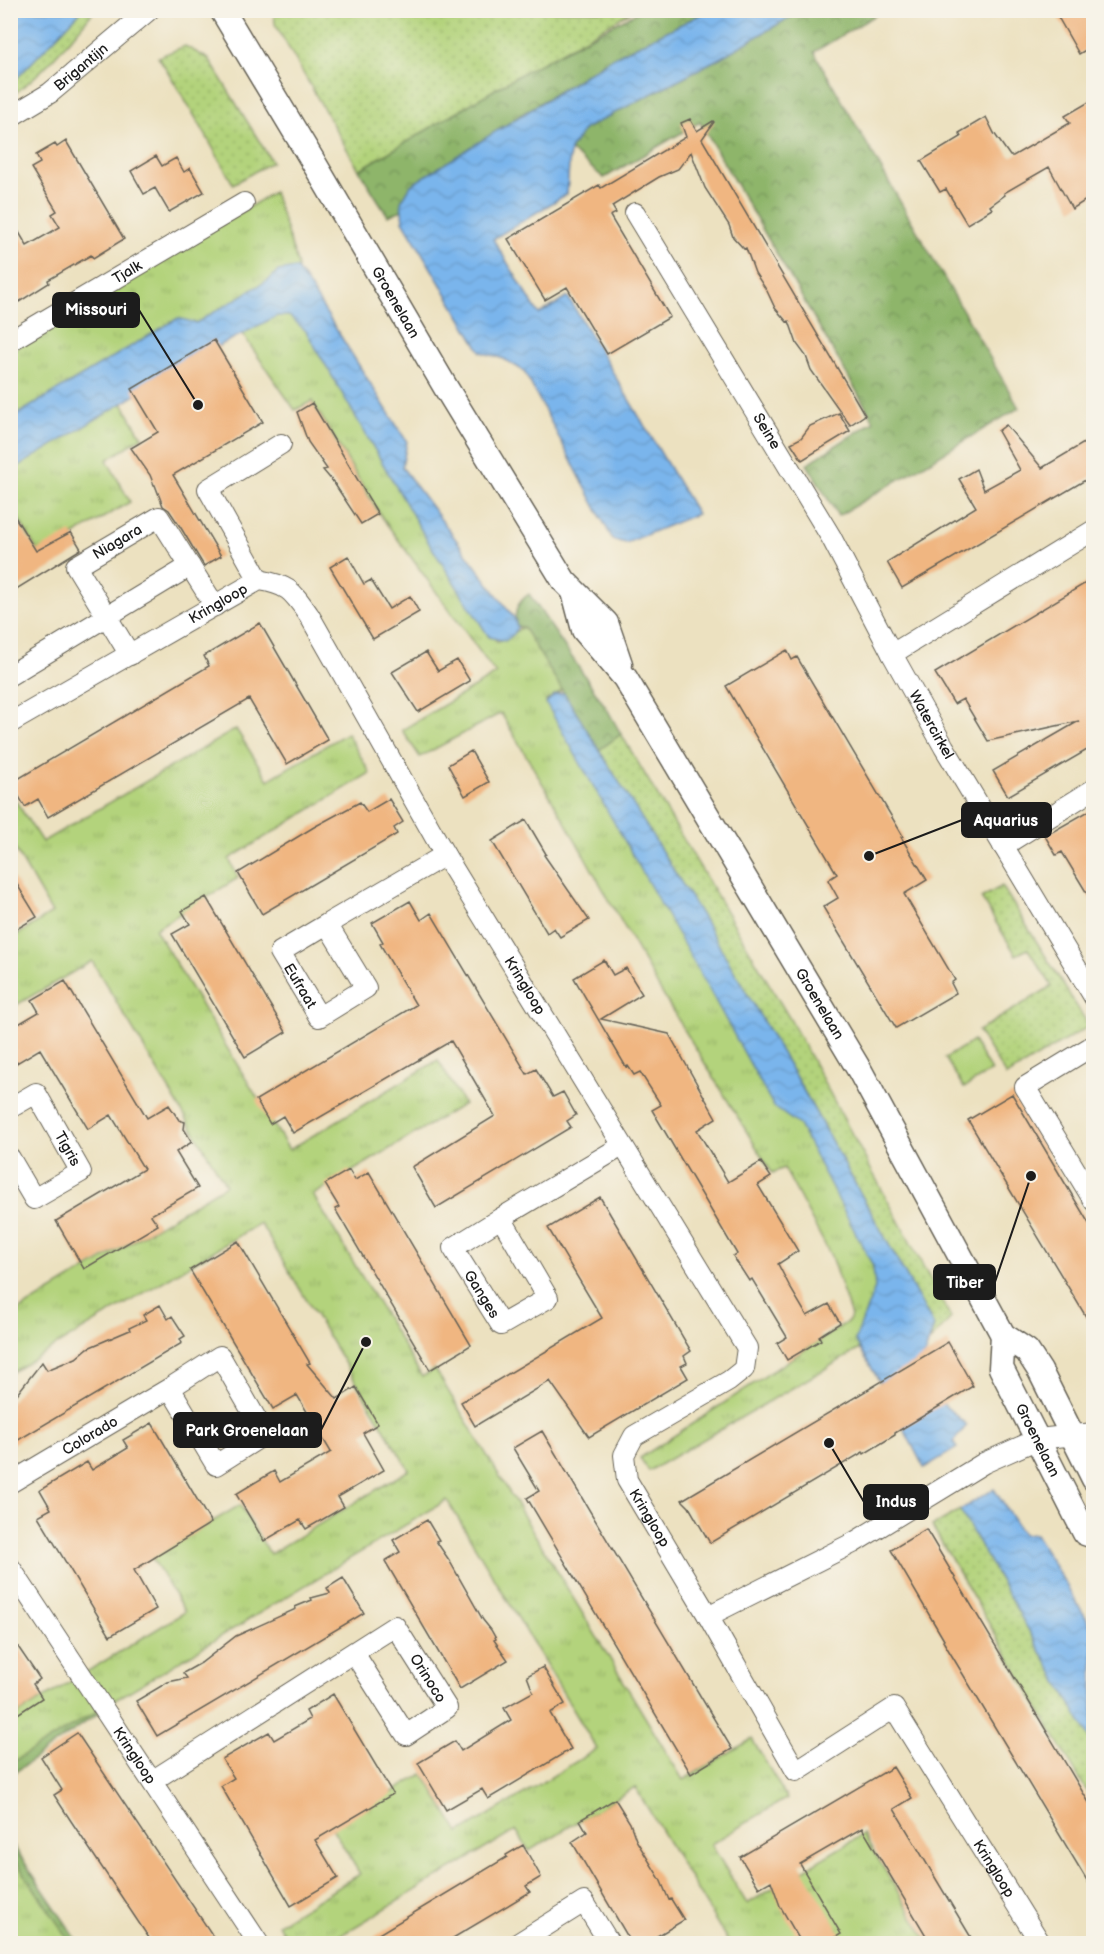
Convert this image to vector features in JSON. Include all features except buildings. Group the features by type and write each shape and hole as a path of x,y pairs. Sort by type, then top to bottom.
{"street":[{"name":"Brigantijn","path":"10,117 50,93 149,10"},
{"name":"Groenelaan","path":"222,10 447,388 564,581 574,592 584,630 625,678 861,1071 1003,1335 1027,1351 1083,1435 1094,1479"},
{"name":"Tjalk","path":"10,341 244,203"},
{"name":"Seine","path":"635,213 831,537 892,654"},
{"path":"259,580 208,489 281,444"},
{"name":"Niagara","path":"130,655 76,566 159,517 215,606"},
{"path":"892,654 1094,530"},
{"path":"10,675 190,566"},
{"name":"Kringloop","path":"10,723 259,580 279,584 295,595 309,615 445,855 747,1347 744,1370 634,1436 624,1455 627,1480 796,1771 894,1708 1041,1944"},
{"name":"Watercirkel","path":"892,654 944,747 1094,997"},
{"path":"1003,846 1094,789"},
{"name":"Eufraat","path":"327,924 366,988 319,1017 280,952 327,924 445,855"},
{"path":"1094,1045 1025,1087 1094,1201"},
{"name":"Tigris","path":"10,1108 36,1094 81,1172 34,1199 10,1158"},
{"name":"Ganges","path":"501,1218 548,1298 501,1325 453,1248 501,1218 622,1146"},
{"name":"Groenelaan","path":"1003,1335 1001,1368 1085,1533 1094,1536"},
{"name":"Colorado","path":"10,1483 220,1356 265,1434 216,1465 170,1388"},
{"path":"708,1616 853,1543 984,1463 1038,1440 1083,1435"},
{"name":"Kringloop","path":"10,1567 259,1944"},
{"name":"Orinoco","path":"152,1781 395,1626 447,1708 406,1735 354,1653"},
{"path":"526,1941 584,1902 610,1944"}],"green space":[{"path":"81,11 94,11 45,67 11,96 10,82 19,76"},
{"path":"274,11 632,11 359,170 275,24"},
{"path":"639,11 708,11 612,58 517,117 402,201 402,210 388,216 359,170 519,75"},
{"path":"801,11 882,11 814,52 1019,408 838,516 807,464 874,421 700,122 604,178 570,150 584,129 718,59"},
{"path":"185,46 209,59 272,162 233,184 158,57"},
{"path":"274,192 298,266 294,315 309,331 385,465 497,642 523,627 562,690 546,701 633,849 801,1124 877,1265 879,1295 863,1347 649,1471 640,1458 849,1321 851,1316 831,1256 784,1168 772,1173 663,995 501,713 420,757 402,730 496,674 381,516 312,401 295,410 241,332 115,391 142,437 107,460 130,502 40,555 11,506 11,351"},
{"path":"529,594 607,709 621,734 599,750 523,627 517,627 517,608"},
{"path":"236,729 268,780 347,733 370,773 229,859 238,878 155,929 289,1150 438,1060 464,1104 313,1195 422,1377 435,1369 683,1780 752,1739 787,1798 711,1844 747,1904 863,1834 929,1943 729,1943 635,1787 529,1851 516,1830 328,1943 289,1943 278,1924 360,1874 332,1828 423,1774 459,1833 597,1749 447,1500 11,1763 11,1718 185,1612 152,1558 240,1505 270,1554 409,1470 260,1223 11,1373 11,1315 226,1185 92,961 11,1008 11,939 52,913 11,842 10,792 42,842"},
{"path":"621,734 790,1019 951,1318 929,1342 934,1326 801,1086 599,750"},
{"path":"1002,886 1089,1026 1006,1076 978,1031 1052,986 1028,949 1016,955 981,898"},
{"path":"973,1041 991,1071 964,1088 945,1058"},
{"path":"960,1510 1093,1743 1093,1802 932,1526"},
{"path":"91,1699 100,1712 11,1775 11,1755"},
{"path":"11,1842 79,1943 11,1943"},
{"path":"10,1853 71,1943 11,1943"}],"water":[{"path":"11,10 81,11 11,82"},
{"path":"708,11 801,11 718,59 584,129 570,150 567,194 493,239 539,314 568,297 697,514 626,543 613,540 524,371 504,359 481,352 403,221 401,202 411,185 612,58"},
{"path":"296,268 407,442 402,467 515,619 517,627 514,634 505,641 489,637 427,540 306,331 289,316 277,316 203,354 11,471 11,418 178,318 196,323 270,279 278,271"},
{"path":"564,693 702,916 801,1086 934,1326 920,1368 943,1404 967,1425 953,1442 957,1448 924,1468 855,1340 875,1288 873,1266 799,1125 774,1107 546,703 554,695"},
{"path":"994,1489 1023,1535 1035,1534 1093,1629 1093,1743 960,1510"}],"place":[{"name":"Missouri","path":"198,405"},
{"name":"Aquarius","path":"869,856"},
{"name":"Tiber","path":"1031,1176"},
{"name":"Park Groenelaan","path":"366,1342"},
{"name":"Indus","path":"829,1443"}]}
